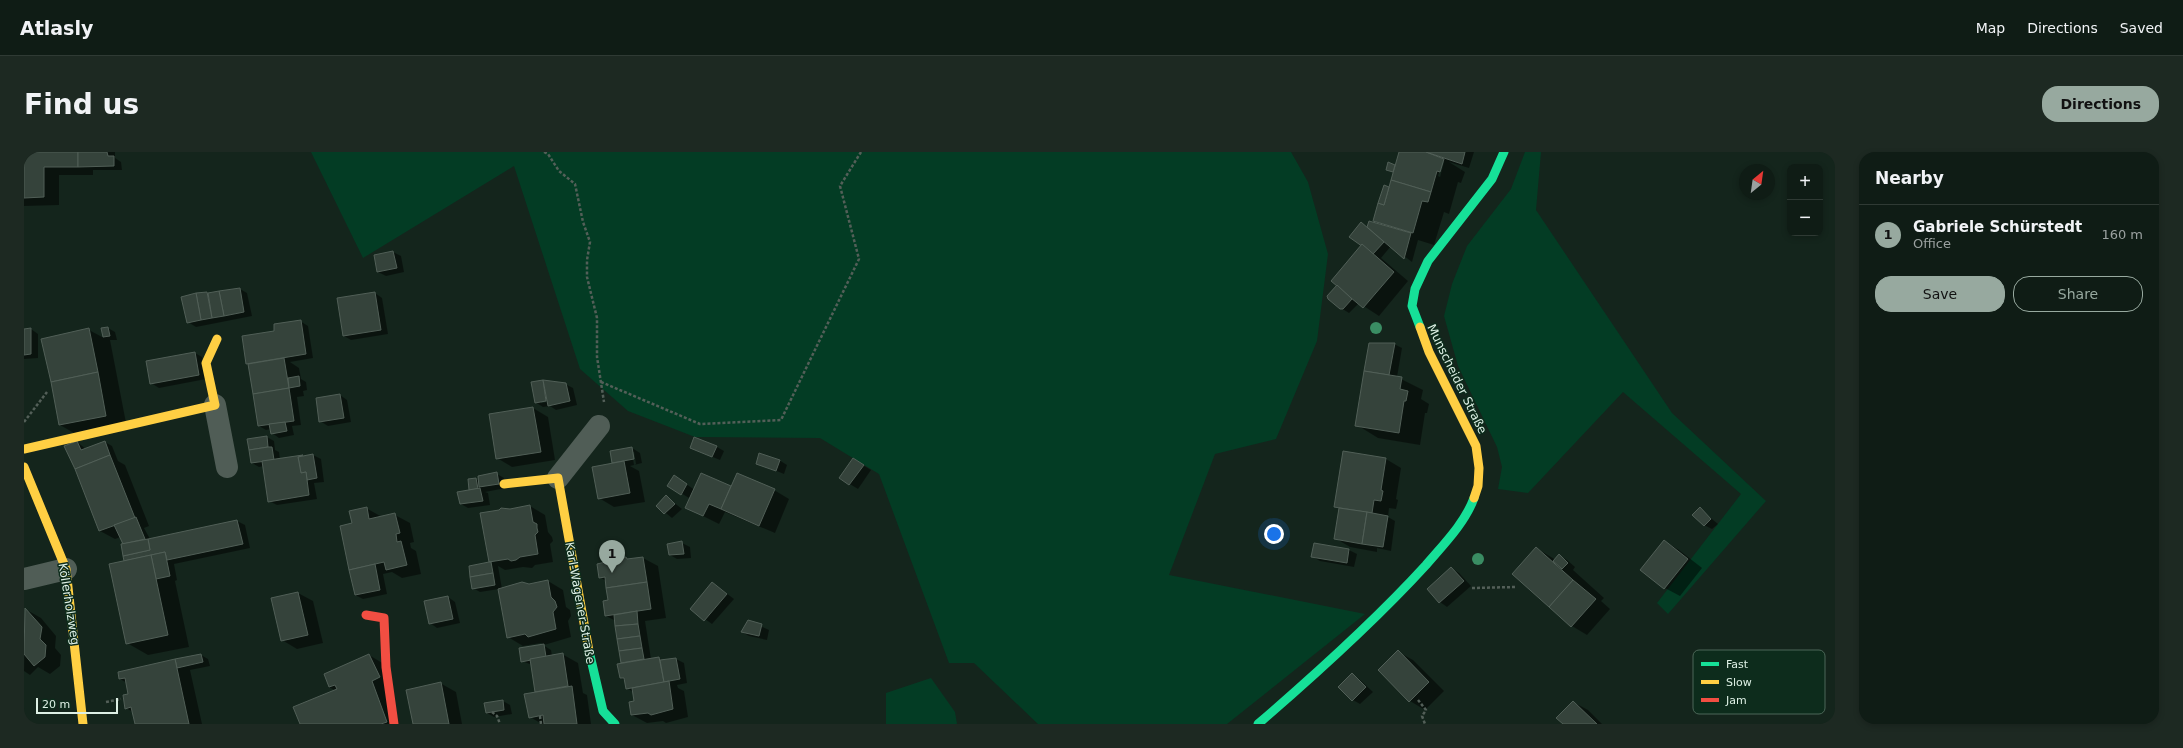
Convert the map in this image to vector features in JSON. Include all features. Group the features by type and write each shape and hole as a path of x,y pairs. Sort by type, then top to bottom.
{"street":[{"name":"Munscheider Straße","path":"1258,724 1316,674 1402,591 1449,539 1472,502 1478,486 1479,474 1476,446 1429,352 1412,306 1415,289 1428,261 1492,179 1504,152"},
{"path":"217,339 206,363 227,467"},
{"path":"24,449 215,405"},
{"path":"504,484 558,478 599,426"},
{"name":"Köllerholzweg","path":"24,467 66,569 83,724"},
{"name":"Karl-Wagener-Straße","path":"558,478 593,674 603,711 615,724"},
{"path":"24,579 66,569"},
{"path":"366,615 384,618 386,667 394,724"}],"path":[{"path":"544,152 548,154 559,171 575,184 583,222 590,242 587,260 587,277 597,318 596,357 604,405 599,426"},
{"path":"601,382 700,424 781,420 859,259 840,186 861,152"},
{"path":"24,422 47,392"},
{"path":"1472,588 1516,587"},
{"path":"1418,700 1426,710 1422,716 1425,724"},
{"path":"492,712 497,716 500,724"},
{"path":"541,717 541,724"}],"green space":[{"path":"311,152 1291,152 1308,182 1328,254 1317,341 1276,439 1215,454 1169,575 1365,614 1227,724 1038,724 974,663 949,663 879,474 820,438 695,437 628,411 580,369 514,166 363,258"},
{"path":"1525,152 1541,152 1536,210 1672,413 1766,501 1668,614 1657,603 1741,494 1623,392 1528,493 1498,489 1502,467 1497,447 1458,366 1444,316 1452,284 1467,246 1511,189"},
{"path":"931,678 955,712 957,724 886,724 886,693"}],"building":[{"path":"24,152 78,152 78,167 44,167 44,197 24,198"},
{"path":"78,152 107,152 108,156 114,156 114,166 78,167"},
{"path":"1399,152 1426,152 1444,159 1440,172 1437,171 1431,192 1391,180"},
{"path":"1426,152 1465,152 1462,164"},
{"path":"1388,162 1395,165 1393,172 1386,170"},
{"path":"1391,180 1431,192 1428,202 1422,201 1413,233 1373,221 1378,203 1384,205"},
{"path":"1384,185 1389,187 1384,205 1378,203"},
{"path":"1369,221 1411,233 1404,259 1367,227"},
{"path":"1361,222 1384,242 1373,254 1349,237"},
{"path":"1362,244 1394,272 1363,308 1331,281"},
{"path":"393,251 397,268 377,272 374,255"},
{"path":"1337,285 1352,299 1343,309 1340,309 1328,299 1327,296"},
{"path":"240,288 244,312 224,316 219,291"},
{"path":"219,291 224,316 212,318 208,293"},
{"path":"207,292 212,318 201,320 196,293"},
{"path":"375,292 381,330 343,336 337,298"},
{"path":"196,293 201,320 187,323 181,297"},
{"path":"301,320 306,354 246,364 242,336 274,331 274,324"},
{"path":"108,327 110,336 103,337 101,328"},
{"path":"31,328 31,354 24,355 24,329"},
{"path":"89,328 98,372 51,382 41,339"},
{"path":"1369,343 1395,343 1389,375 1364,371"},
{"path":"195,352 199,375 150,384 146,361"},
{"path":"284,358 289,388 253,394 248,364"},
{"path":"1364,371 1402,377 1400,389 1408,391 1406,401 1404,401 1399,433 1355,426"},
{"path":"98,372 106,416 59,425 51,382"},
{"path":"299,376 300,386 289,388 288,378"},
{"path":"543,380 546,401 535,403 531,382"},
{"path":"543,380 566,383 570,401 548,406"},
{"path":"289,388 294,421 258,426 253,394"},
{"path":"340,394 344,418 319,422 316,398"},
{"path":"533,407 541,452 496,459 489,414"},
{"path":"285,422 287,431 271,434 269,424"},
{"path":"267,436 268,447 249,450 247,439"},
{"path":"694,437 717,446 712,457 690,448"},
{"path":"77,441 81,450 105,441 110,455 75,469 64,446"},
{"path":"272,447 274,460 251,463 249,450"},
{"path":"632,447 634,459 612,463 610,451"},
{"path":"1343,451 1386,458 1381,490 1383,491 1381,501 1374,500 1372,513 1334,507"},
{"path":"759,453 780,460 776,471 756,464"},
{"path":"313,454 317,478 307,480 306,472 301,473 298,457"},
{"path":"110,455 135,518 99,531 75,469"},
{"path":"303,455 298,457 301,473 306,472 309,495 268,502 262,461"},
{"path":"853,458 864,465 849,485 839,478"},
{"path":"624,461 630,493 598,499 592,467"},
{"path":"497,472 499,484 479,487 478,476"},
{"path":"701,473 731,486 721,509 709,504 703,516 685,508"},
{"path":"737,473 775,489 759,526 721,509"},
{"path":"674,475 687,484 681,495 667,486"},
{"path":"476,478 478,489 469,490 468,479"},
{"path":"480,488 483,501 460,504 457,492"},
{"path":"666,495 675,504 664,514 656,506"},
{"path":"530,505 533,522 537,524 538,532 535,535 538,554 520,557 511,561 508,559 489,562 480,513 499,510 501,508 510,509"},
{"path":"367,507 369,519 395,513 400,533 396,534 397,542 401,541 407,565 386,570 384,562 349,570 340,526 352,523 349,511"},
{"path":"1700,507 1711,519 1704,526 1692,515"},
{"path":"1339,508 1367,512 1362,544 1334,539"},
{"path":"1367,512 1388,516 1383,547 1362,544"},
{"path":"136,517 145,539 123,544 114,525"},
{"path":"237,520 243,544 167,560 165,552 124,561 123,556 150,550 148,539"},
{"path":"148,539 150,550 123,556 121,544"},
{"path":"1664,540 1688,559 1664,589 1640,570"},
{"path":"682,541 684,554 669,555 667,544"},
{"path":"1314,543 1349,549 1347,563 1311,557"},
{"path":"1536,547 1573,580 1549,607 1512,574"},
{"path":"165,552 170,576 156,579 151,555"},
{"path":"1559,554 1568,563 1562,569 1553,561"},
{"path":"151,555 168,635 126,644 109,564"},
{"path":"626,557 627,559 643,557 647,582 606,588 605,577 599,578 597,564"},
{"path":"491,562 493,573 470,577 469,566"},
{"path":"375,564 380,590 355,595 349,570"},
{"path":"1451,567 1464,581 1439,603 1427,589"},
{"path":"493,573 495,585 472,589 470,577"},
{"path":"548,580 551,597 555,601 557,607 553,612 556,629 528,637 525,634 507,638 498,589 522,582 529,584"},
{"path":"1573,580 1596,599 1571,627 1549,607"},
{"path":"647,582 651,609 605,616 603,601 608,600 606,588"},
{"path":"712,582 727,594 704,621 690,609"},
{"path":"298,592 308,635 281,641 271,598"},
{"path":"448,596 453,619 429,624 424,601"},
{"path":"25,608 42,627 40,639 46,645 45,657 34,666 24,654"},
{"path":"637,611 638,624 615,626 614,615"},
{"path":"748,620 762,624 759,636 741,632"},
{"path":"638,624 640,636 617,639 615,626"},
{"path":"640,636 642,648 619,651 617,639"},
{"path":"544,644 546,657 521,662 519,648"},
{"path":"642,648 644,659 621,663 619,651"},
{"path":"1398,650 1429,682 1409,702 1378,670"},
{"path":"563,653 568,686 535,692 530,659"},
{"path":"201,654 203,662 177,668 175,659"},
{"path":"369,654 380,677 372,681 387,722 381,724 300,724 293,707 337,689 335,685 329,687 324,674"},
{"path":"659,657 664,682 626,689 624,678 620,678 617,664"},
{"path":"676,658 680,679 664,682 660,660"},
{"path":"175,659 189,724 135,724 131,707 125,709 123,695 128,694 125,678 119,679 118,672"},
{"path":"1352,673 1366,687 1352,701 1338,687"},
{"path":"669,681 673,709 651,715 648,713 631,715 629,702 634,701 632,688"},
{"path":"441,682 449,724 413,724 406,690"},
{"path":"572,686 577,724 544,724 543,715 529,718 524,694"},
{"path":"503,700 504,710 486,713 484,703"},
{"path":"1573,701 1597,724 1563,724 1556,718"}],"traffic: fast":[{"path":"1420,327 1412,306 1415,289 1428,261 1492,179 1504,152"},
{"path":"1258,724 1386,607 1426,565 1453,533 1465,516 1474,498"},
{"path":"589,651 603,711 615,724"}],"traffic: slow":[{"path":"1420,327 1429,352 1476,446 1479,468 1478,486 1474,498"},
{"path":"24,449 215,405 206,363 217,339"},
{"path":"24,467 66,569 83,724"},
{"path":"504,484 558,478 589,651"}],"traffic: jam":[{"path":"366,615 384,618 386,667 394,724"}],"place":[{"name":"Gabriele Schürstedt","path":"612,573"}]}
